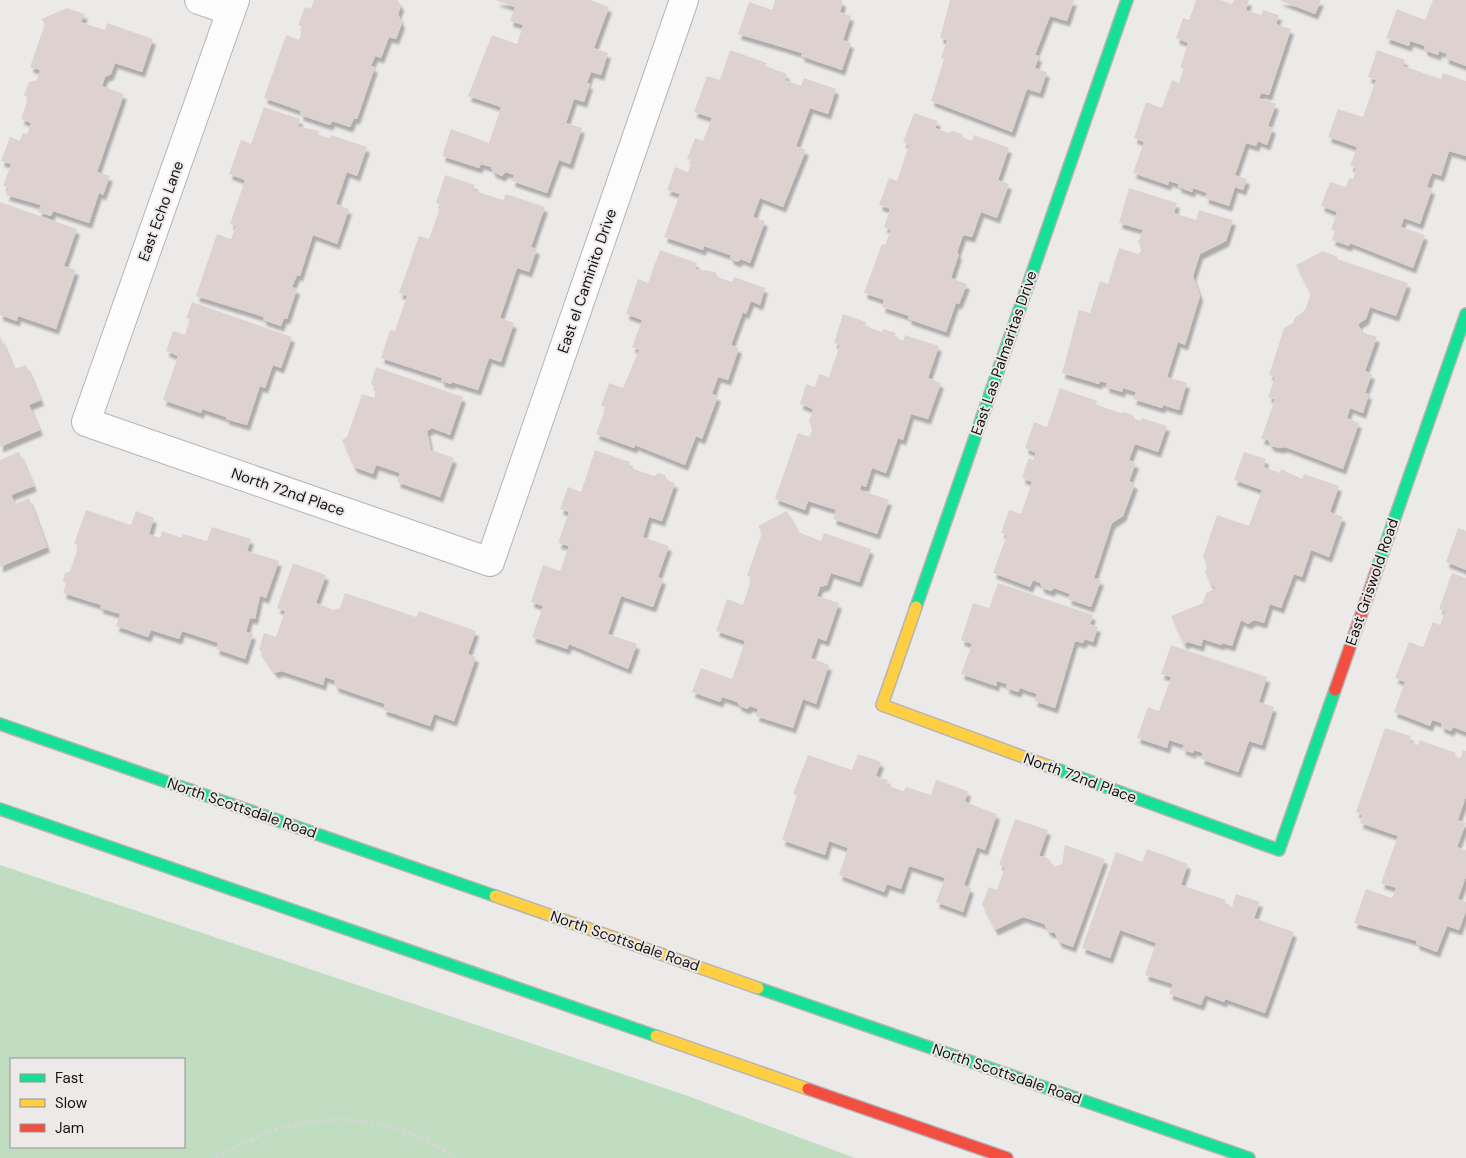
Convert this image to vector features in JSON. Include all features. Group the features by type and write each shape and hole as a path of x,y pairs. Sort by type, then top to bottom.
{"main road":[{"name":"East Las Palmaritas Drive","path":"882,705 1127,0"},
{"name":"East Griswold Road","path":"1279,850 1466,314"},
{"name":"North 72nd Place","path":"882,705 1279,850"},
{"name":"North Scottsdale Road","path":"0,724 1249,1158"},
{"path":"0,809 1007,1158"}],"street":[{"path":"199,0 233,6"},
{"name":"East el Caminito Drive","path":"490,562 684,0"},
{"name":"East Echo Lane","path":"86,422 233,6"},
{"name":"North 72nd Place","path":"86,422 490,562"}],"path":[{"path":"215,1158 283,1127 325,1118 363,1120 398,1128 444,1149 456,1158"}],"green space":[{"path":"0,865 688,1096 855,1158 0,1158"}],"building":[{"path":"314,0 398,0 401,6 398,14 402,23 396,39 389,37 381,58 375,56 371,66 375,67 357,119 354,118 350,127 332,121 330,125 300,115 301,111 264,98 286,35 299,40 303,27 298,25 305,7 311,9"},
{"path":"495,0 590,0 609,7 594,48 608,53 601,75 591,72 587,83 590,84 584,102 574,99 566,123 582,128 570,164 559,160 547,193 512,181 514,175 506,172 502,176 493,172 491,167 481,164 479,168 442,156 451,129 489,143 501,107 468,96 492,35 517,44 523,25 510,21 515,7"},
{"path":"775,0 841,0 843,2 840,12 851,16 843,40 851,43 842,70 801,56 802,53 738,34 749,2 772,10"},
{"path":"950,0 1074,0 1067,21 1050,16 1035,55 1039,56 1035,68 1047,72 1040,93 1027,89 1012,132 931,101 944,59 941,58 947,40 940,38"},
{"path":"1196,0 1220,0 1232,4 1234,0 1249,0 1246,10 1261,15 1263,10 1279,15 1276,24 1291,29 1269,95 1261,93 1259,98 1276,104 1268,126 1273,128 1267,145 1258,141 1256,146 1246,143 1235,175 1247,179 1243,190 1235,187 1229,206 1205,198 1207,193 1193,188 1192,192 1178,187 1179,184 1169,181 1168,185 1133,173 1144,142 1134,138 1146,102 1162,108 1172,80 1179,83 1184,69 1180,68 1188,43 1176,38 1183,18 1189,20"},
{"path":"1279,0 1321,0 1315,14"},
{"path":"1433,0 1466,0 1466,66 1445,58 1447,54 1439,51 1438,55 1424,50 1425,46 1410,41 1409,46 1386,38 1397,9 1425,20"},
{"path":"67,8 85,14 81,22 105,30 107,23 153,39 142,72 115,63 111,74 105,77 102,86 124,94 97,172 110,176 103,195 99,193 89,223 53,211 51,216 38,212 41,205 6,195 9,188 3,186 11,164 1,161 10,137 20,141 23,133 27,134 31,123 21,119 28,99 24,95 29,82 37,80 40,70 30,67 45,24 41,19"},
{"path":"730,50 767,63 765,66 787,74 785,80 801,86 804,78 836,89 828,114 810,108 796,146 806,150 783,207 760,198 753,217 765,221 750,263 741,259 737,262 731,259 730,255 704,246 703,250 664,237 680,194 667,190 675,167 688,172 692,161 687,159 695,138 703,141 712,118 694,112 707,76 720,80"},
{"path":"1377,50 1405,60 1403,66 1441,79 1443,73 1466,81 1466,156 1449,151 1441,176 1432,173 1427,187 1432,189 1420,224 1404,218 1401,227 1425,235 1413,268 1350,243 1349,246 1332,240 1335,231 1331,230 1337,212 1321,206 1330,182 1346,187 1349,178 1353,179 1356,168 1350,166 1357,147 1328,137 1338,109 1363,117 1376,80 1368,77"},
{"path":"264,107 300,119 298,126 319,131 318,135 330,138 331,135 367,147 357,176 347,172 336,204 349,209 337,244 313,235 300,276 297,275 292,287 297,289 287,319 284,318 281,326 263,320 264,317 196,296 217,234 231,239 236,226 230,224 245,180 229,174 241,140 251,144"},
{"path":"914,113 938,121 935,128 949,133 952,131 962,134 963,138 972,141 974,135 1009,148 998,180 1009,184 997,218 981,212 972,237 963,235 951,278 967,284 959,304 956,303 946,332 908,319 909,316 882,307 884,300 864,293 882,244 885,245 891,230 884,227 890,209 879,205 889,178 897,181 909,145 903,142"},
{"path":"445,175 475,185 473,190 503,200 506,194 545,207 531,247 537,249 529,272 517,268 500,318 514,323 501,362 489,358 478,390 452,382 451,384 441,381 442,378 381,358 390,330 395,331 407,296 399,293 419,236 429,239 441,205 436,203"},
{"path":"1129,188 1177,203 1174,213 1196,220 1199,210 1233,220 1226,241 1200,254 1193,276 1200,296 1185,345 1178,342 1167,377 1187,383 1179,410 1163,405 1162,408 1133,399 1136,392 1123,388 1122,392 1106,387 1107,383 1100,381 1099,384 1062,373 1079,310 1090,313 1100,281 1108,284 1119,248 1138,254 1142,250 1138,242 1143,230 1119,223"},
{"path":"0,202 77,229 64,266 76,270 56,329 18,316 17,321 0,315"},
{"path":"660,250 697,263 695,269 716,272 717,277 732,282 734,277 765,288 760,305 751,301 746,314 743,312 731,345 739,348 728,380 718,377 712,394 718,396 702,439 696,436 685,465 635,445 634,448 596,434 606,407 601,406 609,383 623,388 639,350 632,347 642,320 626,314 638,279 648,283"},
{"path":"1323,251 1338,257 1337,259 1408,283 1396,316 1370,307 1366,319 1358,324 1362,332 1377,337 1365,371 1372,374 1365,393 1369,394 1363,413 1350,408 1347,418 1359,423 1343,469 1285,447 1271,446 1268,440 1261,439 1275,399 1268,397 1275,377 1269,375 1284,328 1293,323 1295,318 1305,310 1311,293 1296,265"},
{"path":"192,302 292,337 281,368 273,365 265,388 260,386 247,425 202,409 201,413 163,400 178,356 166,351 173,331 185,335 190,319 186,318"},
{"path":"843,314 866,322 865,326 882,332 883,329 896,333 894,337 903,341 905,335 939,346 928,378 941,383 928,419 911,414 903,440 898,438 886,473 872,468 866,487 861,485 860,490 889,500 877,534 833,519 836,510 808,501 805,510 775,499 798,433 810,437 812,429 809,421 813,409 800,404 806,384 815,387 819,374 829,377 840,345 834,343"},
{"path":"0,336 14,369 26,365 41,400 29,405 40,430 0,447"},
{"path":"376,367 463,397 450,435 432,428 427,431 431,450 454,458 440,497 397,482 400,473 376,465 373,474 354,467 342,440 347,437 362,394 374,398 376,390 371,383"},
{"path":"1060,388 1097,401 1096,405 1133,415 1135,419 1141,421 1142,418 1167,426 1158,452 1135,444 1129,460 1136,463 1129,481 1135,484 1123,516 1112,523 1094,578 1101,580 1091,607 1068,599 1070,594 1054,588 1051,591 1042,588 1040,583 1033,580 1030,587 993,573 1007,535 1001,533 1009,510 1021,514 1032,482 1022,478 1029,458 1033,460 1036,453 1025,448 1034,422 1047,427"},
{"path":"595,450 630,462 628,467 654,476 658,473 665,475 667,480 675,483 662,521 649,517 643,537 669,546 658,577 663,579 653,607 621,596 608,634 637,644 628,669 569,644 567,649 532,637 543,606 531,602 543,565 560,571 569,546 558,543 569,512 560,509 568,487 581,492"},
{"path":"19,452 34,486 11,495 15,504 29,498 47,547 0,567 0,460"},
{"path":"1244,452 1266,459 1264,467 1280,473 1281,469 1302,479 1304,474 1339,486 1330,512 1343,517 1329,557 1311,550 1302,577 1294,574 1281,608 1270,604 1264,623 1254,620 1248,624 1241,620 1232,646 1222,643 1221,645 1203,639 1201,646 1188,642 1184,644 1171,616 1203,603 1206,593 1216,588 1210,583 1205,572 1207,565 1203,556 1217,515 1249,526 1262,490 1234,480"},
{"path":"86,510 131,525 136,511 154,518 149,534 160,538 162,531 182,538 183,534 207,541 212,527 251,539 247,551 279,561 266,598 260,596 255,619 250,618 246,632 253,634 245,659 216,649 218,643 182,631 179,639 151,630 148,637 116,626 120,614 100,608 101,605 63,593 66,584 63,580 65,573 70,571 79,545 74,544"},
{"path":"787,511 798,532 821,541 824,533 871,549 859,582 831,573 827,585 820,587 817,596 839,603 826,641 818,638 811,658 829,665 816,704 803,699 793,728 756,716 758,709 750,706 747,709 740,706 737,702 722,697 720,702 692,692 701,668 732,679 745,641 716,631 727,599 743,605 752,577 747,576 762,533 758,526"},
{"path":"1458,528 1466,531 1466,570 1446,562"},
{"path":"293,563 326,575 316,603 334,610 340,608 345,593 416,617 419,611 476,631 468,654 476,657 454,721 434,714 430,726 383,710 385,704 336,687 334,680 325,677 323,685 281,671 275,673 259,649 264,633 276,637 285,611 277,608"},
{"path":"1452,573 1466,578 1466,732 1453,727 1451,731 1441,727 1442,723 1432,720 1430,726 1394,712 1405,682 1395,678 1409,642 1423,647 1433,622 1440,625 1445,611 1439,609"},
{"path":"998,583 1093,615 1090,624 1098,627 1093,642 1085,639 1083,643 1075,641 1055,708 1034,701 1037,694 1020,688 1018,692 1006,688 1007,684 997,681 996,686 961,674 972,644 961,640 973,603 989,608"},
{"path":"1171,645 1267,677 1259,702 1274,707 1262,745 1249,741 1238,772 1201,759 1203,753 1194,750 1193,753 1182,749 1184,745 1169,740 1167,748 1137,738 1148,707 1159,711 1171,677 1161,674"},
{"path":"1385,728 1411,736 1409,741 1418,745 1420,740 1456,753 1455,757 1460,759 1463,750 1466,751 1466,796 1458,820 1466,823 1457,847 1466,850 1466,876 1458,899 1466,902 1466,911 1459,930 1447,926 1437,952 1416,944 1417,941 1354,923 1366,889 1392,898 1396,888 1381,883 1398,836 1360,823 1362,815 1356,812"},
{"path":"858,754 881,762 876,776 888,780 886,785 904,791 906,787 931,795 936,780 968,791 965,802 997,814 985,850 977,847 964,885 971,888 963,912 936,902 945,878 909,866 901,889 887,884 884,892 839,875 848,848 829,841 825,855 782,840 797,795 793,794 808,755 852,770"},
{"path":"1015,819 1048,830 1039,856 1044,856 1050,860 1053,867 1062,864 1065,845 1105,859 1073,947 1059,942 1055,933 1049,932 1044,924 1023,917 995,930 982,904 989,887 997,890 1005,867 999,865"},
{"path":"1147,849 1188,864 1181,885 1226,900 1224,905 1232,907 1236,894 1260,902 1254,918 1294,932 1265,1013 1225,999 1224,1002 1205,995 1201,1005 1169,994 1173,984 1145,975 1156,943 1120,930 1110,958 1082,948 1116,852 1142,862"}],"traffic: fast":[{"path":"916,607 1127,0"},
{"path":"1376,572 1466,314"},
{"path":"1048,766 1279,850 1335,690"},
{"path":"0,724 495,896"},
{"path":"0,809 656,1036"},
{"path":"758,988 1249,1158"}],"traffic: slow":[{"path":"916,607 882,705 1048,766"},
{"path":"495,896 758,988"},
{"path":"656,1036 808,1089"}],"traffic: jam":[{"path":"1335,690 1376,572"},
{"path":"808,1089 1007,1158"}]}
